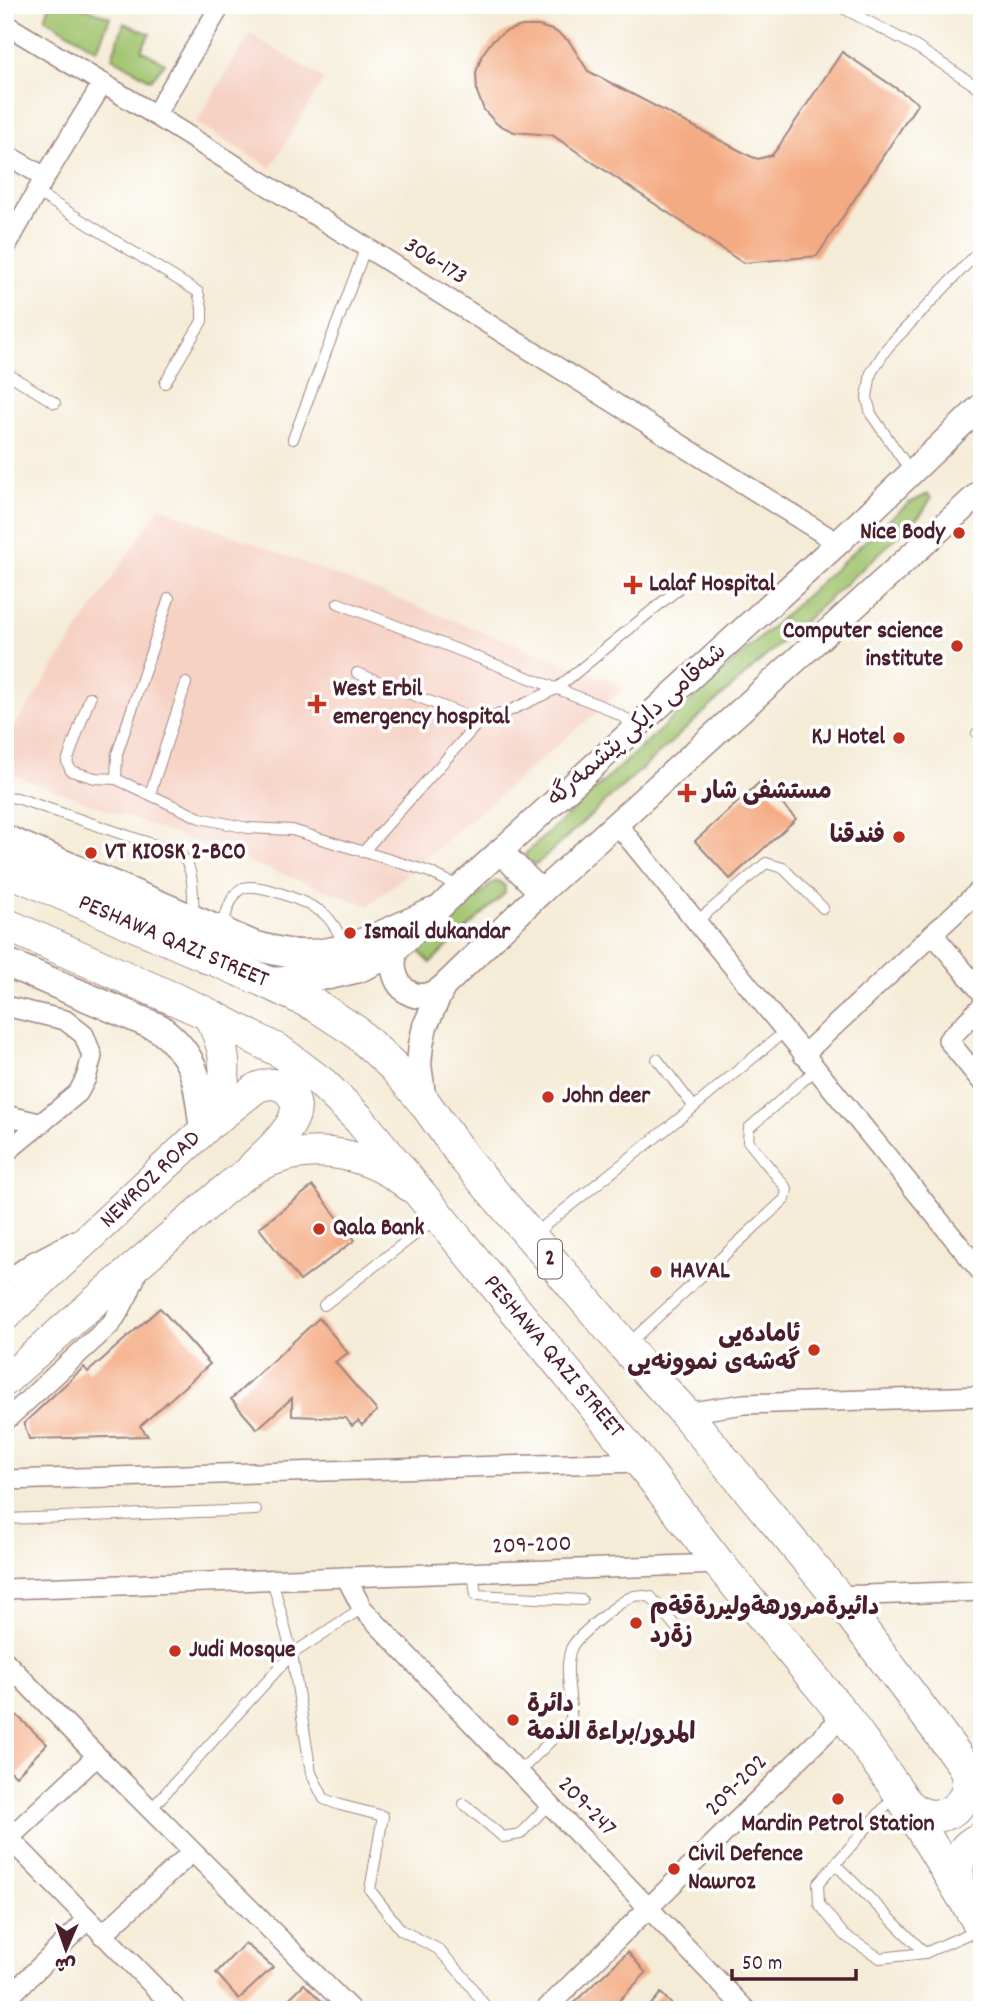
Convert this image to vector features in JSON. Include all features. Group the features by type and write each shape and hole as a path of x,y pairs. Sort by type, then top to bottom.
{"highway":[{"name":"PESHAWA QAZI STREET","path":"5,869 208,936 262,980 315,1005 355,1031 394,1067 424,1102 464,1158 625,1347 685,1413 837,1596 982,1793"},
{"name":"PESHAWA QAZI STREET","path":"5,924 206,1013 281,1052 322,1083 359,1119 844,1715 902,1796 982,1927"},
{"path":"902,1796 913,1809 922,1814 934,1816 950,1812 959,1805 967,1790 968,1779 962,1763"},
{"path":"963,1896 957,1878 958,1861 967,1847 982,1838"}],"main road":[{"path":"5,839 208,936 289,953 314,954 348,948 434,912"},
{"path":"5,962 159,1028 177,1042 190,1060 194,1071 205,1129 256,1088 268,1084 285,1088 295,1101 295,1118 251,1169"},
{"name":"NEWROZ ROAD","path":"5,1316 205,1129 221,1099 225,1077 221,1043 206,1013"},
{"path":"251,1169 274,1159 324,1152 350,1156 374,1164 397,1176 416,1192"},
{"name":"NEWROZ ROAD","path":"5,1381 140,1261 251,1169"}],"street":[{"path":"155,115 221,5"},
{"name":"306-173","path":"5,24 838,543"},
{"path":"5,248 103,83"},
{"path":"5,154 41,185"},
{"name":"شەقامی دایکی پێشمەرگە","path":"262,980 329,977 345,974 388,957 500,851 838,543 982,405"},
{"path":"396,949 392,960 393,974 405,990 426,996 443,987 541,892 982,491"},
{"path":"617,824 982,1273"},
{"path":"500,851 541,892"},
{"path":"803,1055 982,888"},
{"path":"933,934 982,993"},
{"path":"424,1102 420,1073 421,1045 432,1008 443,987"},
{"path":"5,1006 65,1020 84,1035 92,1056 86,1078 78,1093 5,1153"},
{"path":"982,1006 947,1040 982,1082"},
{"path":"5,1115 39,1123"},
{"path":"5,1282 43,1256 97,1232"},
{"path":"5,1420 111,1324 134,1284 140,1261"},
{"path":"685,1413 744,1404 982,1396"},
{"path":"5,1480 640,1462"},
{"name":"209-200","path":"5,1589 719,1564"},
{"name":"209-247","path":"346,1577 362,1608 746,2010"},
{"path":"837,1596 982,1591"},
{"path":"5,1661 351,2010"},
{"name":"209-202","path":"546,2009 844,1715"},
{"path":"97,1756 7,1840 177,2010"},
{"path":"102,1935 192,1852"},
{"path":"5,2001 88,1919"}],"lane":[{"path":"837,5 915,46 982,90"},
{"path":"41,185 198,292 202,321 165,383"},
{"path":"293,439 366,247"},
{"path":"912,473 872,414 867,398 871,373 887,348 982,248"},
{"path":"5,372 55,403"},
{"path":"363,852 480,721 556,689 677,590"},
{"path":"116,779 117,754 169,598"},
{"path":"338,603 604,707 638,725"},
{"path":"357,673 480,721"},
{"path":"150,794 186,682"},
{"path":"90,697 67,762 71,771 95,778 116,779 200,818 248,828 292,831 428,871 461,887"},
{"path":"5,797 17,798 184,856 208,936"},
{"path":"696,922 766,863 783,868 823,908"},
{"path":"208,936 239,889 250,886 290,896 326,914 348,948"},
{"path":"531,1236 784,1032"},
{"path":"657,1059 694,1107"},
{"path":"625,1347 785,1199 787,1189 748,1141 749,1128 815,1070"},
{"path":"324,1305 438,1217"},
{"path":"5,1519 256,1510"},
{"path":"472,1572 476,1595 582,1600"},
{"path":"272,1579 292,1654 315,1785 324,1799 330,1802 383,1816 370,1890 401,1930 438,1949 464,1977 488,2010"},
{"path":"519,1772 571,1721 568,1674 571,1648 589,1627 634,1596 651,1597 685,1638"},
{"path":"150,1810 292,1654 362,1608"},
{"path":"902,1796 818,1884 819,1904 844,1935 880,1958 925,1953 982,1927"},
{"path":"464,1804 503,1837 520,1834 549,1804"},
{"path":"835,1864 925,1953"}],"shaded area":[{"path":"250,34 324,79 271,168 196,123"},
{"name":"West Erbil emergency hospital","path":"159,507 626,687 369,906 5,772 5,741"}],"green space":[{"path":"50,5 77,5 110,17 97,50 45,18"},
{"path":"124,23 150,34 141,50 165,63 151,80 112,57"},
{"path":"928,494 931,498 922,513 897,537 537,864 528,863 525,854 885,523 909,503"},
{"path":"499,881 505,886 505,893 430,963 418,950 494,882"}],"building":[{"path":"522,26 539,26 555,31 569,41 588,71 758,159 772,155 777,149 842,52 918,103 817,256 743,263 552,135 514,132 497,124 484,110 477,92 476,73 482,55 492,41 506,31"},
{"path":"761,781 796,819 730,879 695,841"},
{"path":"313,1186 355,1240 300,1281 259,1228"},
{"path":"160,1308 210,1364 140,1426 148,1436 29,1439 24,1423 84,1367 88,1372"},
{"path":"319,1318 348,1353 335,1362 377,1411 362,1425 358,1421 352,1426 346,1418 292,1416 292,1398 257,1429 231,1399"},
{"path":"5,1704 47,1744 16,1776 5,1766"},
{"path":"245,1943 273,1967 239,1999 216,1973"},
{"path":"628,1952 646,1973 610,2010 566,2010"},
{"path":"304,1984 331,2010 276,2010 294,1994"},
{"path":"661,1993 677,2010 646,2010"}],"place":[{"name":"Nice Body","path":"959,533"},
{"name":"Lalaf Hospital","path":"633,585"},
{"name":"Computer science institute","path":"957,646"},
{"name":"West Erbil emergency hospital","path":"317,704"},
{"name":"KJ Hotel","path":"899,738"},
{"name":"مستشفى شار","path":"687,793"},
{"name":"فندقنا","path":"899,837"},
{"name":"VT KIOSK 2-BC0","path":"91,853"},
{"name":"Ismail dukandar","path":"350,933"},
{"name":"John deer","path":"548,1097"},
{"name":"Qala Bank","path":"319,1229"},
{"name":"HAVAL","path":"656,1272"},
{"name":"ئامادەیی گەشەی نموونەیی","path":"814,1350"},
{"name":"دائيرةمرورهةوليررةقةم زةرد","path":"636,1623"},
{"name":"Judi Mosque","path":"175,1651"},
{"name":"دائرة المرور/براءة الذمة","path":"513,1720"},
{"name":"Mardin Petrol Station","path":"838,1799"},
{"name":"Civil Defence Nawroz","path":"674,1869"}]}
